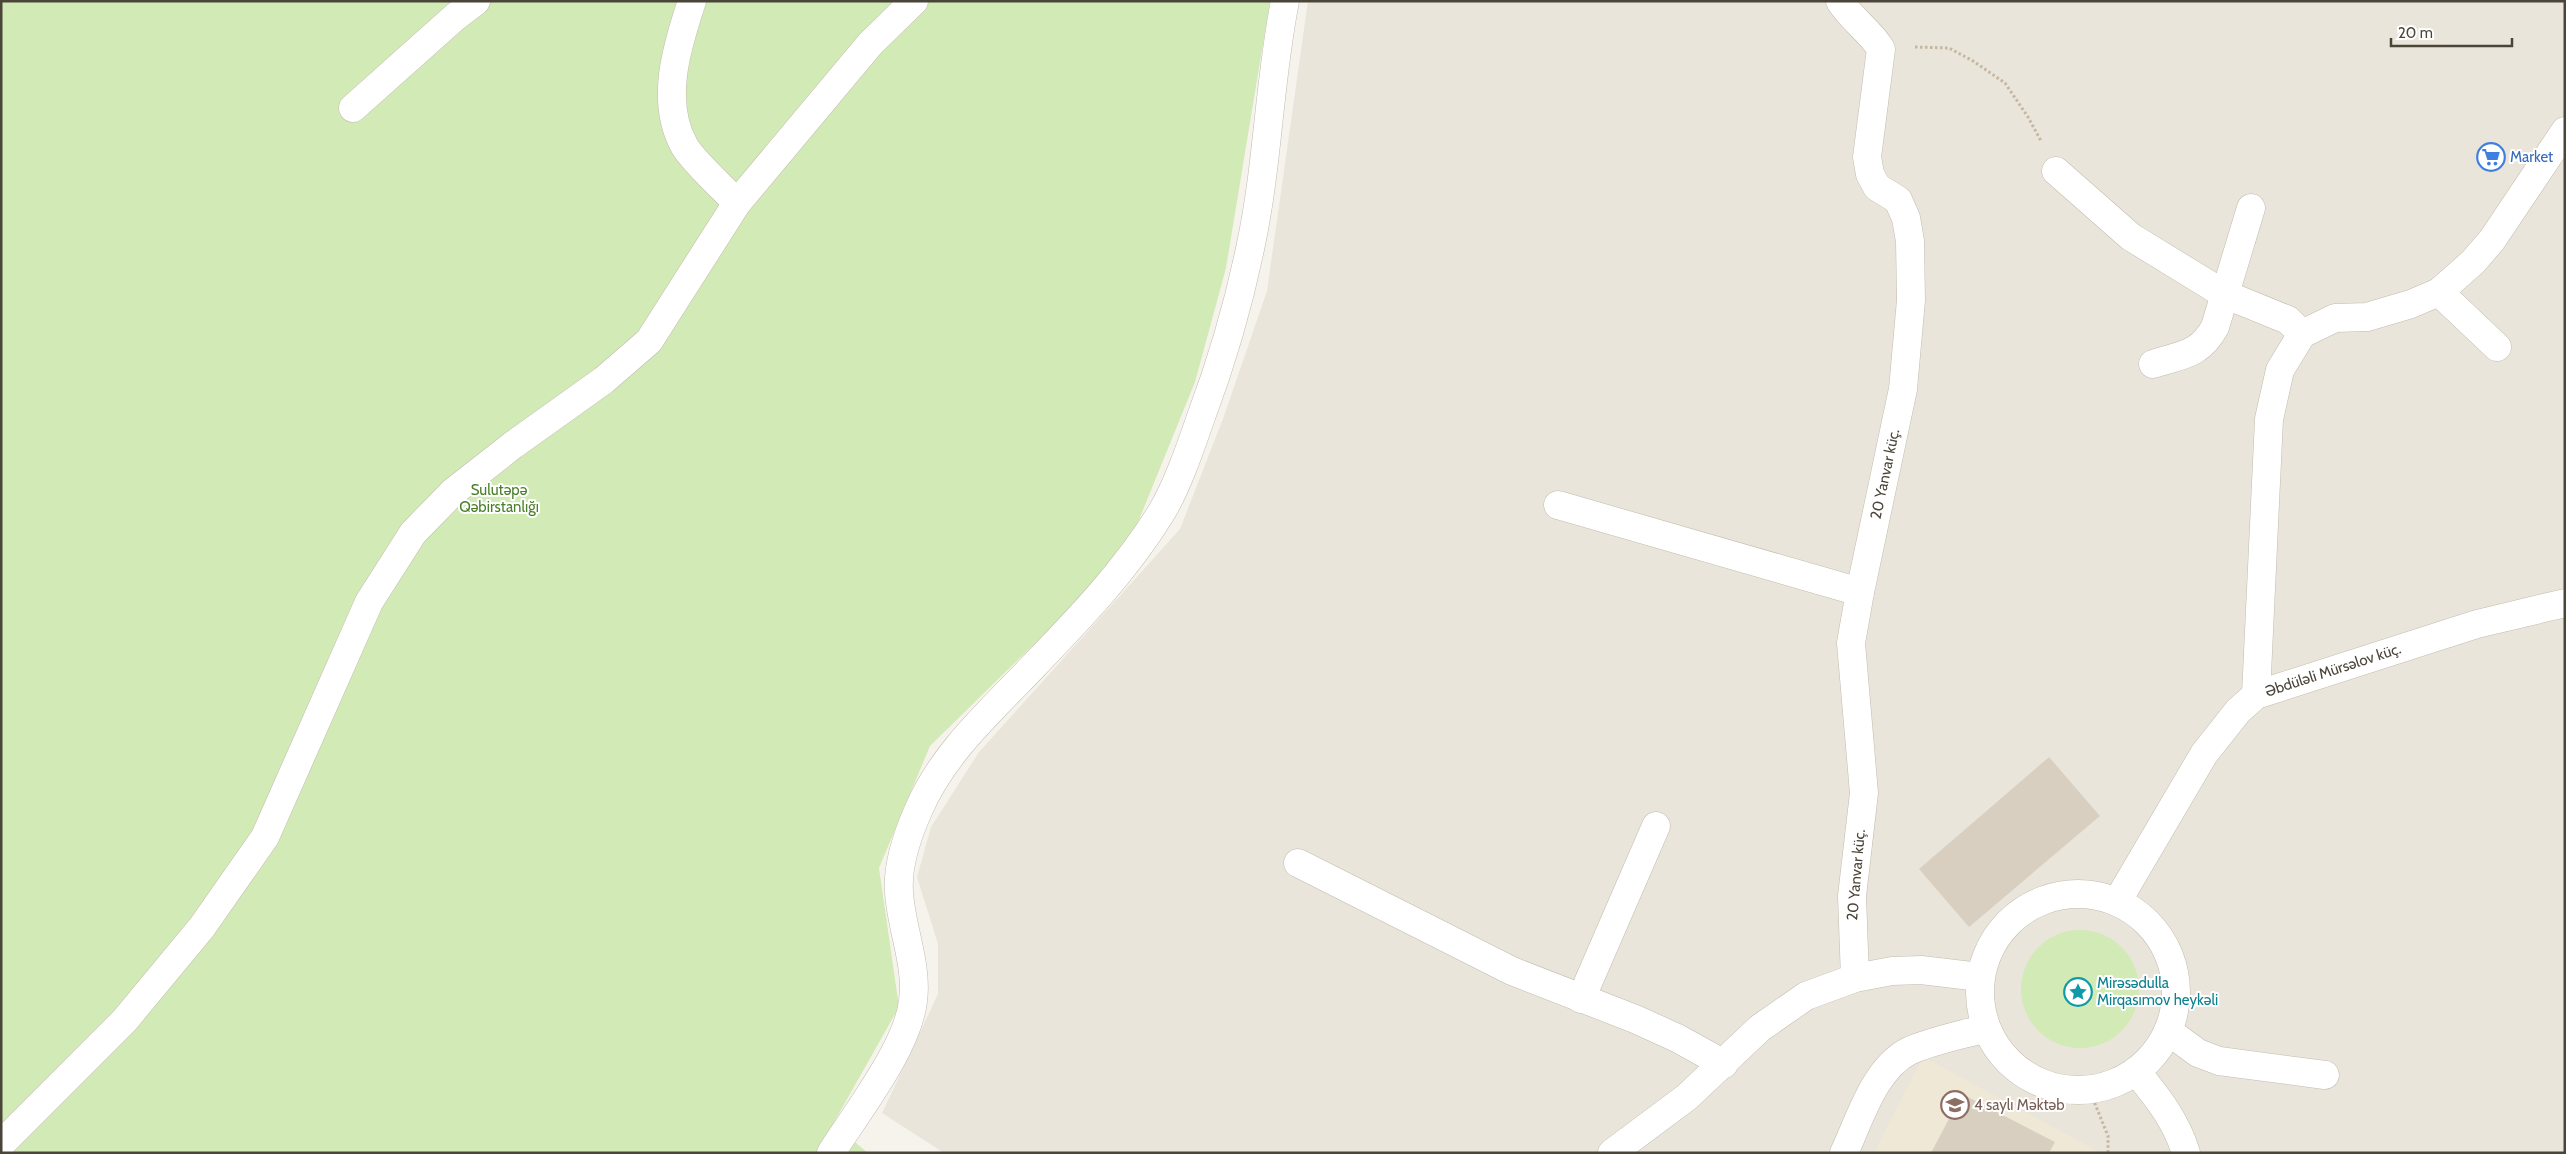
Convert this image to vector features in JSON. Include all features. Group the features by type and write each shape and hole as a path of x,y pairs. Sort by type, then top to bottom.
{"street":[{"path":"352,108 455,17 476,1"},
{"path":"692,1 681,35 672,77 672,111 685,147 737,203"},
{"path":"1,1144 125,1020 202,927 265,838 369,602 412,534 453,492 513,445 604,380 649,342 737,203 870,44 914,1"},
{"path":"831,1153 897,1050 911,1019 914,997 912,967 899,891 902,855 918,812 935,776 964,738 1086,612 1123,567 1163,510 1196,432 1225,353 1252,243 1285,1"},
{"path":"1840,1 1851,18 1872,35 1881,49"},
{"name":"20 Yanvar küç.","path":"1856,978 1852,896 1864,794 1851,643 1903,389 1911,300 1910,240 1906,218 1898,200 1877,187 1870,174 1867,157 1881,49"},
{"path":"2256,695 2270,419 2280,370 2302,334 2335,318 2367,317 2411,304 2440,292 2473,262 2492,240 2565,131"},
{"path":"2056,171 2131,237 2224,294 2288,320 2302,334"},
{"path":"2153,364 2197,351 2208,339 2215,327 2251,208"},
{"path":"2440,292 2497,347"},
{"path":"1558,505 1860,592"},
{"name":"Əbdüləli Mürsəlov küç.","path":"2117,902 2204,754 2238,711 2256,695 2459,630 2565,603"},
{"path":"1581,999 1656,826"},
{"path":"1298,862 1468,950 1581,999 1669,1034 1724,1064"},
{"path":"2066,894 2092,895 2117,902 2139,915 2157,934 2170,956 2176,981 2175,1006 2168,1031 2155,1054 2136,1071 2114,1083 2089,1089 2063,1089 2038,1082 2024,1073 1998,1050 1986,1028 1980,1003 1980,977 1987,952 2000,930 2019,912 2042,900 2066,894"},
{"path":"1612,1153 1687,1097 1760,1028 1788,1006 1806,996 1856,978 1892,971 1921,970 1980,977"},
{"path":"1844,1153 1881,1076 1892,1063 1909,1051 1986,1028"},
{"path":"2168,1031 2198,1053 2219,1061 2325,1075"},
{"path":"2136,1071 2168,1110 2180,1134 2186,1153"}],"path":[{"path":"1881,49 1926,46 1948,48 2005,83 2028,117 2056,171"},
{"path":"2089,1089 2108,1136 2108,1153"}],"shaded area":[{"path":"1308,1 2565,1 2565,1153 944,1153 882,1113 938,994 938,944 917,877 931,827 979,752 1180,529 1224,416 1267,291"},
{"name":"4 saylı Məktəb","path":"1923,1057 2101,1153 1874,1153"}],"green space":[{"name":"Sulutəpə Qəbirstanlığı","path":"1,1 1270,1 1226,268 1195,382 1134,532 1084,595 930,746 879,868 899,1007 833,1124 868,1153 1,1153"},
{"path":"2080,930 2102,935 2113,940 2129,956 2134,967 2139,989 2134,1011 2129,1022 2113,1038 2102,1043 2080,1048 2058,1043 2047,1038 2031,1022 2026,1011 2021,989 2026,967 2031,956 2047,940 2058,935"}],"building":[{"path":"2049,757 2100,816 1969,927 1919,869"},
{"path":"1962,1094 2055,1142 2049,1153 1931,1153"}],"place":[{"name":"Market","path":"2491,157"},
{"name":"Mirəsədulla Mirqasımov heykəli","path":"2078,992"},
{"name":"4 saylı Məktəb","path":"1955,1105"}]}
